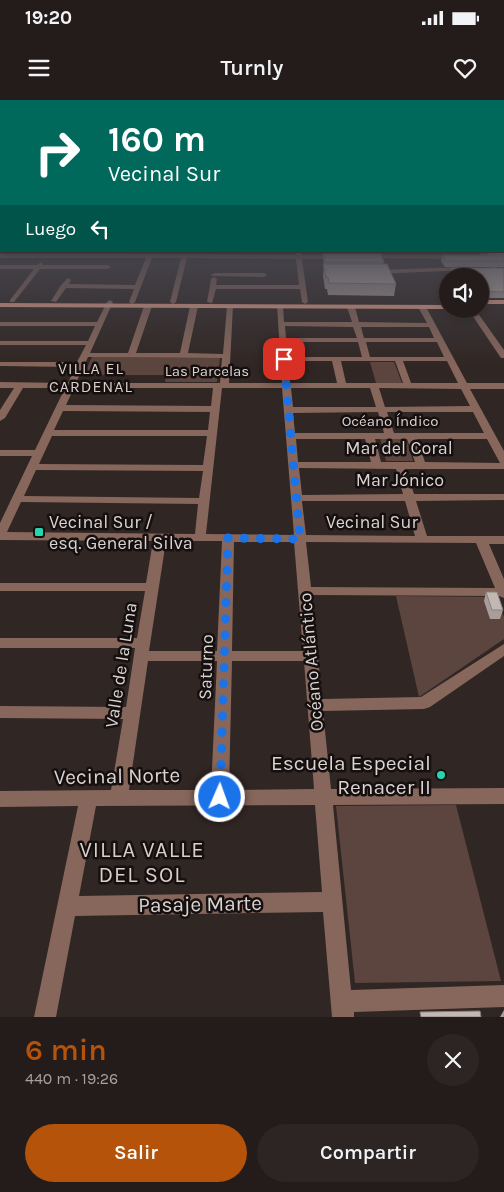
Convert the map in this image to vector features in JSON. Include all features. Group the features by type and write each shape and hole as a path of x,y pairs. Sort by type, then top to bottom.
{"main road":[{"path":"0,301 54,301 148,306 351,306 439,302"},
{"path":"0,305 132,302 305,302 401,304 439,307"},
{"path":"489,302 504,302"},
{"path":"489,307 504,307"}],"street":[{"path":"12,301 27,282"},
{"path":"54,301 67,282"},
{"path":"64,286 82,282"},
{"path":"122,282 138,286"},
{"path":"132,302 140,282"},
{"path":"173,302 178,282"},
{"path":"210,302 213,282"},
{"path":"264,282 264,287"},
{"path":"302,282 305,302"},
{"path":"212,286 303,287"},
{"path":"0,536 109,304"},
{"path":"131,356 148,306"},
{"path":"184,356 194,306"},
{"path":"200,538 215,409 227,356 231,306"},
{"name":"Océano Atlántico","path":"279,306 343,1009"},
{"path":"351,306 367,359"},
{"path":"422,307 504,461"},
{"path":"479,318 500,344 504,356"},
{"path":"0,324 99,324"},
{"path":"280,324 432,325"},
{"path":"282,340 440,340"},
{"path":"0,343 90,343"},
{"path":"0,364 131,356 227,356"},
{"path":"284,359 450,359"},
{"path":"336,359 342,386"},
{"path":"398,359 408,386"},
{"name":"Las Parcelas","path":"0,385 504,386"},
{"path":"0,418 20,385"},
{"path":"374,386 390,436"},
{"path":"60,408 215,409"},
{"path":"288,410 476,409"},
{"path":"48,433 212,433"},
{"name":"Océano Índico","path":"290,436 490,436"},
{"path":"369,436 377,465"},
{"path":"411,436 421,465"},
{"path":"0,453 39,453"},
{"name":"Mar del Coral","path":"293,465 504,466"},
{"path":"400,465 422,540"},
{"path":"32,467 208,468"},
{"name":"Mar Jónico","path":"296,498 504,497"},
{"path":"17,499 205,501"},
{"name":"Vecinal Sur","path":"0,536 504,540"},
{"name":"Valle de la Luna","path":"119,798 160,538"},
{"name":"Saturno","path":"220,797 228,538"},
{"path":"304,591 504,593 482,540"},
{"path":"0,587 152,587"},
{"path":"0,643 142,649 225,656 310,656"},
{"path":"315,705 424,703 504,649"},
{"path":"0,712 132,713"},
{"name":"Vecinal Norte","path":"0,800 504,796"},
{"path":"45,1017 89,798"},
{"name":"Pasaje Marte","path":"67,906 333,902"},
{"path":"343,1009 504,996"}],"shaded area":[{"path":"92,357 220,358 217,382 165,382 166,375 84,375"},
{"path":"370,362 394,362 402,383 376,383"},
{"path":"380,438 406,438 413,461 386,461"},
{"path":"396,596 496,597 504,617 504,639 419,697"},
{"path":"456,805 501,981 355,983 336,806"}],"building":[{"path":"395,282 396,284 329,283"},
{"path":"489,282 504,282 504,292 489,291"},
{"path":"486,592 497,592 503,610 492,610"},
{"path":"480,1011 481,1017 421,1017 420,1012"}],"place":[{"name":"Vecinal Sur / esq. General Silva","path":"39,532"},
{"name":"Escuela Especial Renacer II","path":"441,775"}],"district":[{"name":"VILLA EL CARDENAL","path":"91,377"},
{"name":"VILLA VALLE DEL SOL","path":"142,862"}],"route":[{"path":"220,797 228,538 300,539 284,359"}]}
